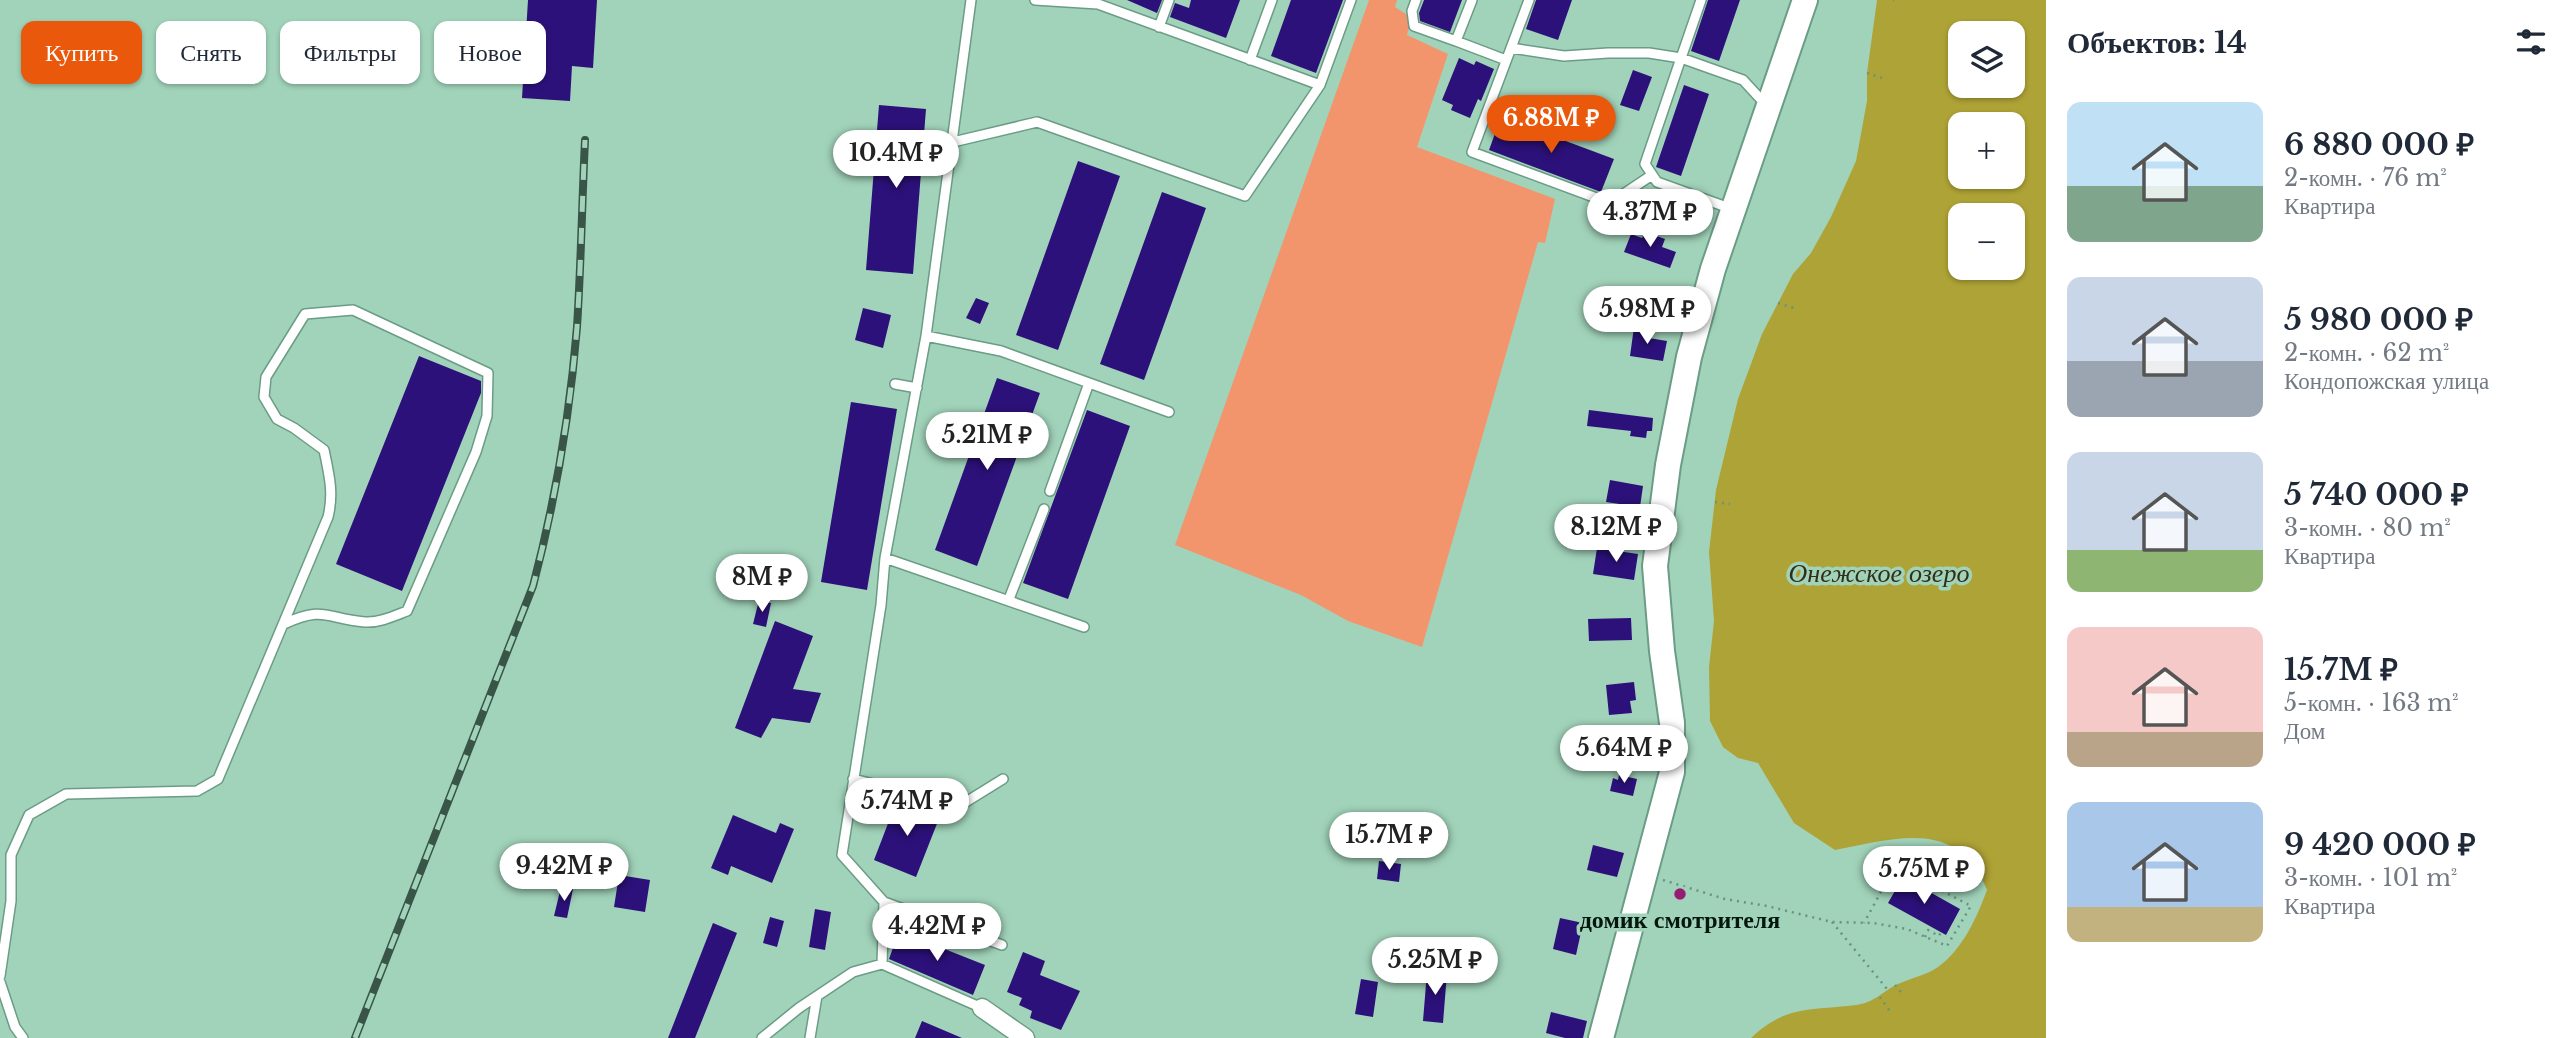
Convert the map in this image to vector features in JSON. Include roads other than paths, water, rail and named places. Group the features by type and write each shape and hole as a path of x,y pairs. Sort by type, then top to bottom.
{"street":[{"path":"1601,1038 1672,772 1672,723 1662,651 1655,566 1668,465 1689,356 1713,269 1805,0"},
{"path":"982,1008 1025,1038"}],"lane":[{"path":"971,0 926,336 885,558 881,605 842,855 884,902 1002,945"},
{"path":"1035,0 1098,4 1320,85"},
{"path":"1159,27 1169,0"},
{"path":"1250,60 1272,0"},
{"path":"953,142 1037,122 1245,196 1320,85 1351,0"},
{"path":"1416,0 1412,11 1415,26 1506,60"},
{"path":"1456,41 1472,0"},
{"path":"1529,0 1472,152 1610,203 1652,175"},
{"path":"1701,0 1645,164 1657,181 1734,210"},
{"path":"1511,48 1564,56 1649,53 1681,58 1743,80 1769,109"},
{"path":"0,976 11,901 11,855 29,815 66,794 197,791 218,779 328,517 333,491 324,450 277,419 264,397 266,377 305,314 353,310 488,373 487,416 476,453 407,611 390,618 366,622 321,612 304,615 284,624"},
{"path":"926,336 1001,351 1169,412"},
{"path":"1050,491 1089,383"},
{"path":"895,384 917,388"},
{"path":"1009,599 1044,509"},
{"path":"885,558 1084,626"},
{"path":"853,779 961,804 1003,779"},
{"path":"882,964 884,902"},
{"path":"762,1038 853,972 882,964 982,1008"},
{"path":"0,982 15,1027 23,1038"},
{"path":"810,1038 817,996"}],"water":[{"name":"Онежское озеро","path":"1877,0 2046,0 2046,1038 1751,1038 1776,1019 1788,1014 1862,1004 1898,984 1934,970 1947,960 1962,942 1987,890 1975,867 1959,851 1942,842 1923,838 1902,839 1835,850 1794,823 1758,763 1738,758 1723,747 1710,721 1709,667 1714,621 1709,552 1716,490 1738,399 1762,334 1793,274 1811,253 1831,217 1856,161 1867,101 1867,73"}],"railway":[{"path":"355,1038 533,586 555,490 570,392 577,327 585,140"}],"place":[{"name":"домик смотрителя","path":"1680,894"}]}
